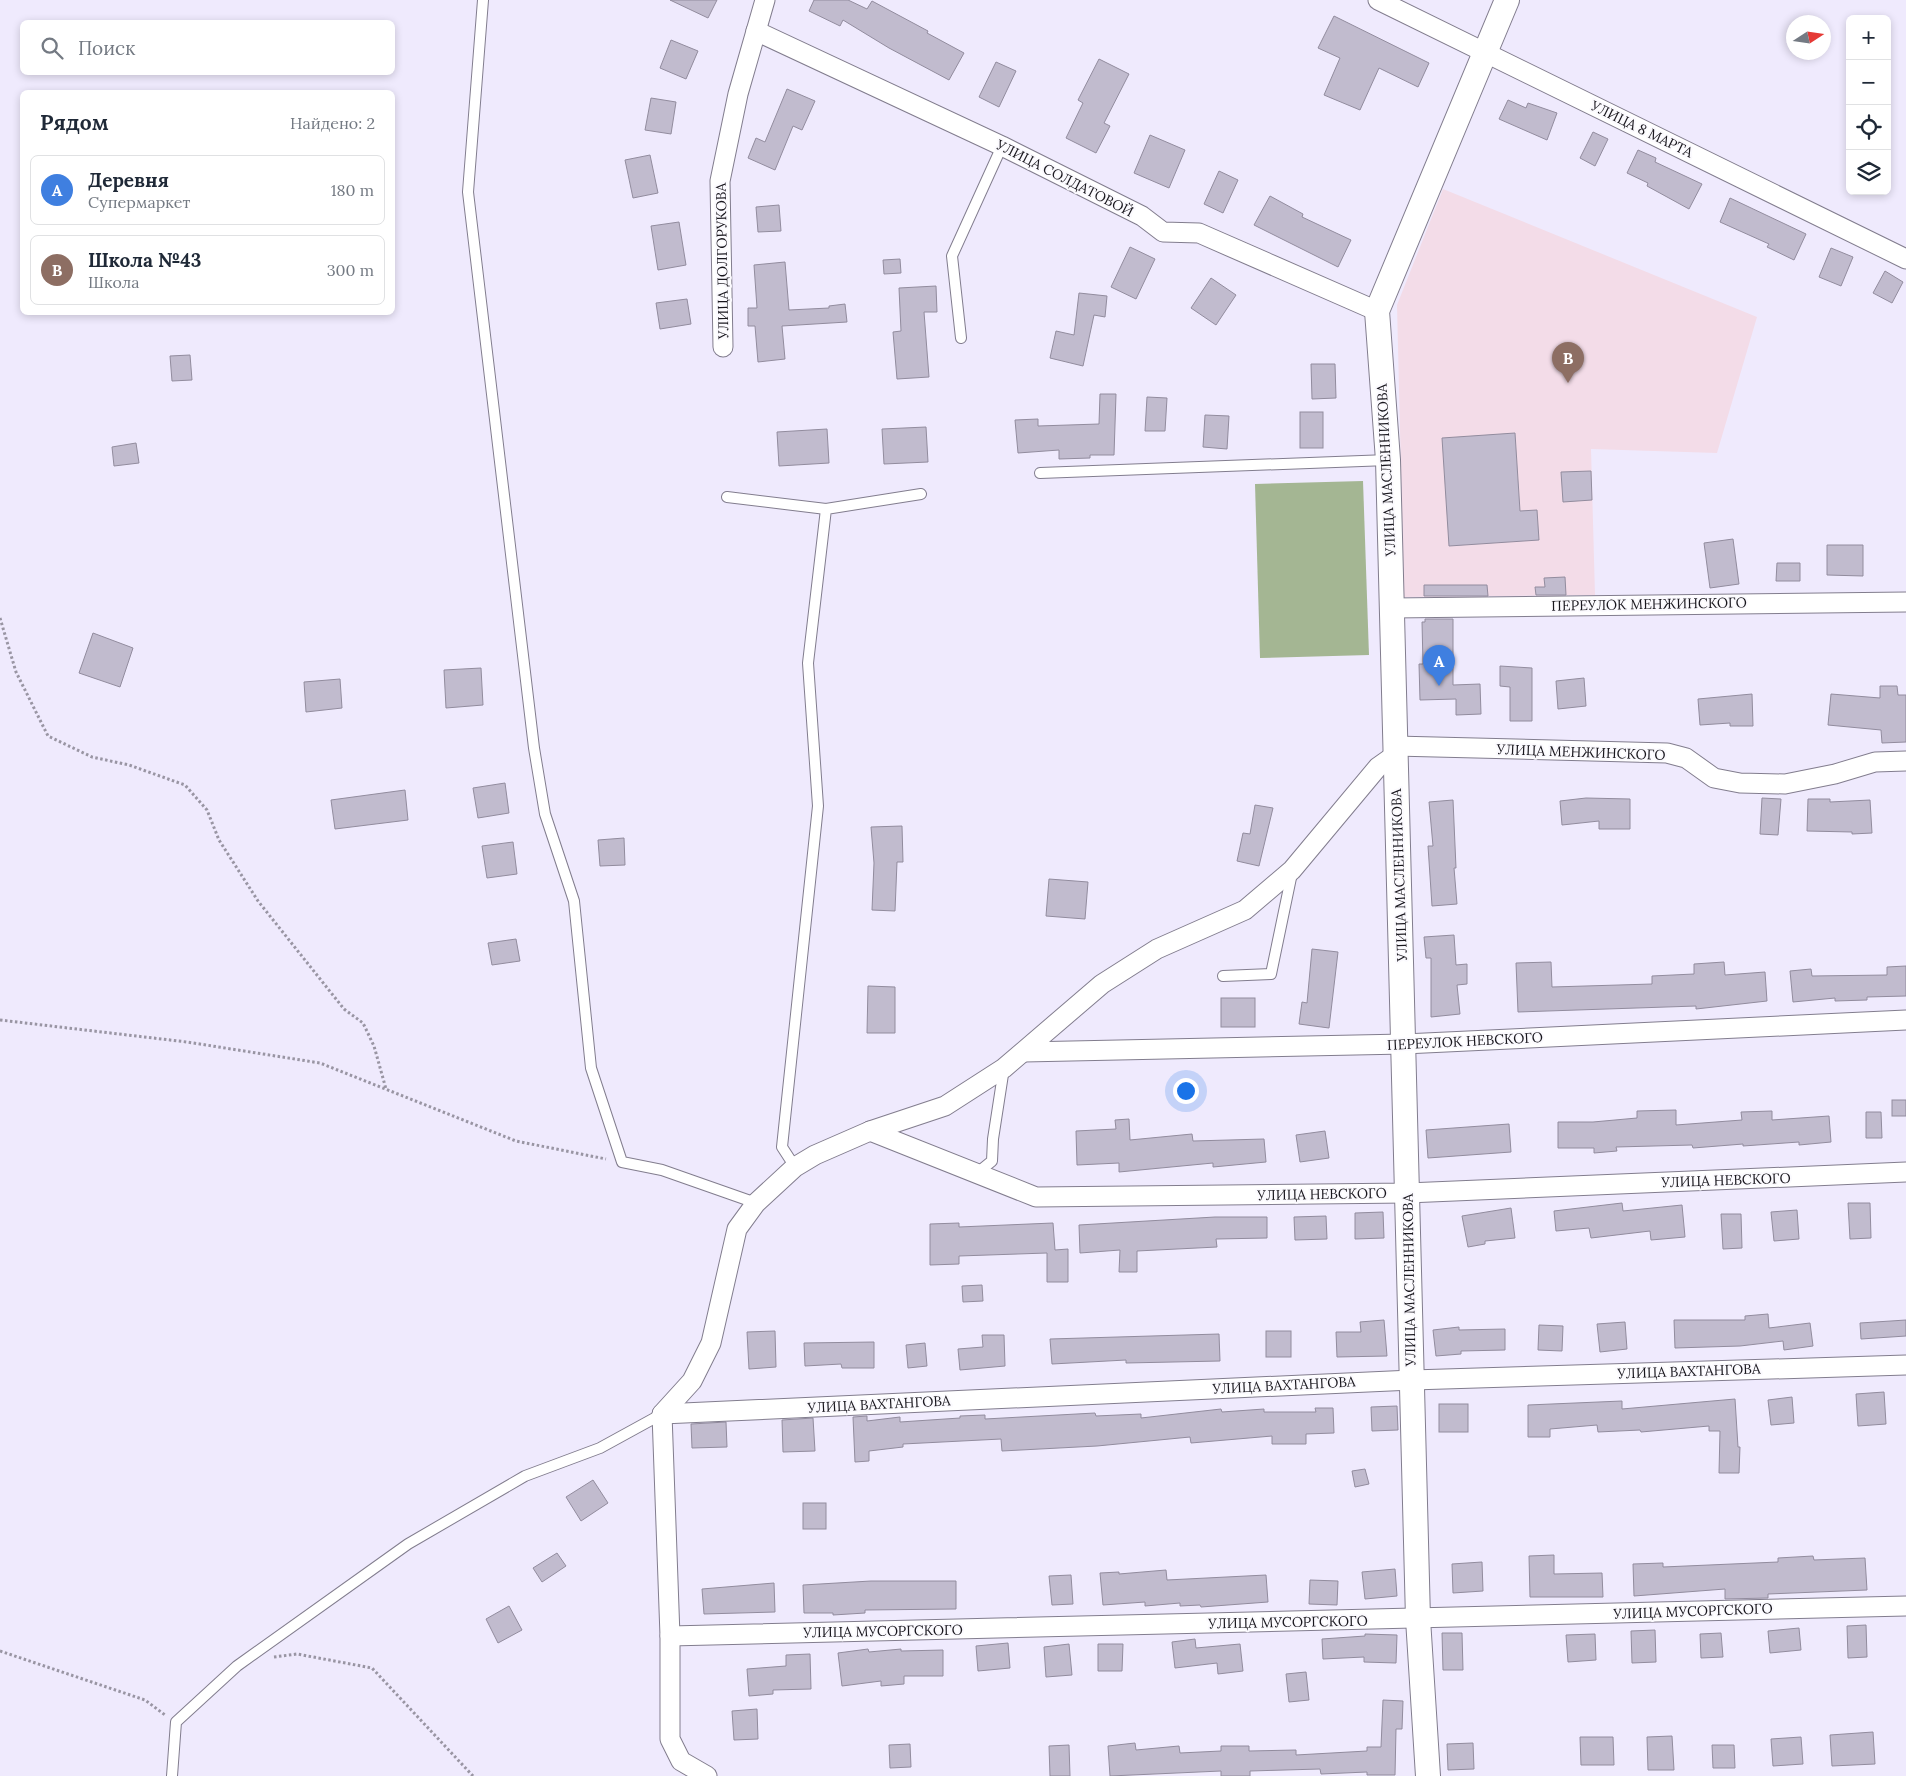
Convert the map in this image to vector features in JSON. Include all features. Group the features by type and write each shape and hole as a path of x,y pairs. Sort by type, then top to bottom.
{"street":[{"name":"УЛИЦА ДОЛГОРУКОВА","path":"722,347 720,181 738,94 765,0"},
{"name":"УЛИЦА 8 МАРТА","path":"1378,0 1906,258"},
{"name":"УЛИЦА МАСЛЕННИКОВА","path":"1428,1776 1418,1619 1388,460 1377,311 1507,0"},
{"name":"УЛИЦА СОЛДАТОВОЙ","path":"756,32 1002,146 1142,216 1163,232 1199,233 1377,311"},
{"name":"ПЕРЕУЛОК МЕНЖИНСКОГО","path":"1392,608 1906,602"},
{"path":"707,1776 681,1761 670,1739 670,1636 662,1414 692,1381 711,1343 737,1229 756,1203 795,1167 815,1155 870,1131 945,1106 1004,1068 1102,984 1157,949 1245,910 1292,870 1378,767 1395,751"},
{"name":"УЛИЦА МЕНЖИНСКОГО","path":"1395,751 1668,753 1686,758 1714,778 1740,783 1785,784 1835,774 1875,762 1906,761"},
{"name":"ПЕРЕУЛОК НЕВСКОГО","path":"1024,1052 1404,1044 1906,1020"},
{"name":"УЛИЦА НЕВСКОГО","path":"870,1131 1036,1197 1407,1193 1906,1172"},
{"name":"УЛИЦА ВАХТАНГОВА","path":"662,1414 1412,1380 1906,1365"},
{"name":"УЛИЦА МУСОРГСКОГО","path":"670,1636 1906,1606"}],"lane":[{"path":"483,0 468,192 534,748 546,814 574,901 591,1068 622,1162 662,1170 756,1203"},
{"path":"961,338 952,256 1002,146"},
{"path":"1040,473 1388,460"},
{"path":"727,497 826,509 920,494"},
{"path":"795,1167 782,1147 818,806 808,663 826,509"},
{"path":"1224,976 1271,974 1292,870"},
{"path":"976,1174 992,1161 993,1139 1004,1068"},
{"path":"172,1776 176,1722 246,1660 408,1544 525,1476 600,1448 662,1414"}],"path":[{"path":"0,618 16,672 48,736 92,757 129,765 185,786 207,810 219,840 258,901 344,1009 363,1023 374,1046 386,1089"},
{"path":"0,1020 187,1042 320,1063 516,1140 622,1162"},
{"path":"0,1651 145,1700 176,1722"},
{"path":"246,1660 297,1654 372,1668 473,1776"}],"shaded area":[{"path":"1443,189 1757,317 1717,453 1591,449 1595,595 1404,597 1397,305"}],"green space":[{"path":"1363,481 1369,655 1260,658 1255,484"}],"building":[{"path":"670,0 717,0 708,18"},
{"path":"814,0 848,0 867,9 872,1 964,53 949,80 889,48 843,20 840,26 809,11"},
{"path":"1334,16 1429,63 1418,87 1379,68 1360,110 1324,95 1340,58 1318,48"},
{"path":"671,40 698,51 686,79 660,68"},
{"path":"1099,59 1129,74 1104,123 1110,126 1096,153 1066,138 1083,103 1078,100"},
{"path":"996,62 1016,71 999,107 979,97"},
{"path":"787,89 815,101 802,130 793,126 775,170 748,158 756,138 765,142"},
{"path":"651,98 676,102 671,134 645,130"},
{"path":"1508,100 1526,108 1528,103 1557,113 1547,140 1499,119"},
{"path":"1593,132 1608,139 1595,166 1580,158"},
{"path":"1150,135 1185,150 1169,188 1134,173"},
{"path":"1638,150 1656,158 1655,162 1702,184 1689,209 1647,186 1648,183 1627,173"},
{"path":"650,155 658,193 633,198 625,160"},
{"path":"1219,171 1238,180 1223,213 1204,204"},
{"path":"1270,196 1303,214 1302,217 1351,240 1338,267 1254,225"},
{"path":"1730,198 1806,234 1794,260 1767,247 1769,244 1720,222"},
{"path":"779,205 781,231 758,232 756,207"},
{"path":"679,222 686,265 658,270 651,226"},
{"path":"1130,247 1155,259 1136,299 1111,287"},
{"path":"1831,248 1853,257 1841,286 1819,277"},
{"path":"900,259 901,273 884,274 883,260"},
{"path":"785,262 789,310 829,308 829,306 845,304 847,322 782,326 785,359 758,362 755,326 748,326 748,308 757,308 754,265"},
{"path":"1885,271 1903,282 1892,303 1873,293"},
{"path":"1211,278 1236,295 1216,325 1191,308"},
{"path":"936,286 937,312 924,312 929,377 897,379 893,332 901,331 899,288"},
{"path":"1079,293 1107,296 1105,317 1094,315 1083,366 1050,358 1056,331 1074,335"},
{"path":"687,299 691,324 660,329 656,303"},
{"path":"190,355 192,380 172,381 170,356"},
{"path":"1311,364 1335,364 1336,398 1312,399"},
{"path":"1100,394 1116,394 1114,455 1090,455 1090,458 1059,459 1059,450 1018,453 1015,420 1038,419 1038,426 1099,424"},
{"path":"1147,397 1167,398 1165,431 1145,431"},
{"path":"1300,412 1323,412 1323,448 1300,448"},
{"path":"1205,415 1229,416 1227,449 1203,447"},
{"path":"926,427 928,462 884,464 882,429"},
{"path":"827,429 829,463 779,466 777,432"},
{"path":"1515,433 1520,511 1537,510 1539,540 1449,546 1442,438"},
{"path":"136,443 139,463 114,466 112,447"},
{"path":"1591,471 1592,500 1563,502 1561,472"},
{"path":"1733,539 1739,584 1710,588 1704,543"},
{"path":"1827,545 1863,545 1863,576 1827,575"},
{"path":"1777,563 1800,563 1800,581 1776,581"},
{"path":"1565,577 1566,595 1536,595 1535,587 1545,587 1544,578"},
{"path":"1424,585 1487,585 1488,596 1424,596"},
{"path":"1425,619 1453,619 1453,685 1480,684 1481,714 1456,715 1456,699 1420,700 1419,664 1423,664 1422,622 1425,622"},
{"path":"93,633 133,648 120,687 79,673"},
{"path":"1500,666 1532,668 1532,721 1510,721 1510,687 1500,686"},
{"path":"481,668 483,705 446,708 444,670"},
{"path":"1584,678 1586,706 1558,709 1556,681"},
{"path":"340,679 342,708 306,712 304,682"},
{"path":"1880,686 1897,686 1898,695 1906,695 1906,742 1882,743 1881,730 1828,725 1831,694 1880,698"},
{"path":"1752,694 1753,726 1730,726 1730,723 1700,725 1698,699"},
{"path":"505,783 509,813 478,818 473,788"},
{"path":"405,790 408,820 335,829 331,800"},
{"path":"1586,798 1630,799 1630,829 1599,829 1599,821 1562,825 1560,801"},
{"path":"1762,798 1781,799 1778,835 1760,834"},
{"path":"1808,799 1830,799 1830,802 1870,800 1872,833 1852,834 1852,832 1807,831"},
{"path":"1453,800 1456,868 1454,868 1457,904 1432,906 1428,846 1433,846 1429,802"},
{"path":"1255,805 1273,808 1259,866 1237,861 1243,833 1250,834"},
{"path":"902,826 903,862 897,862 895,911 872,910 874,863 871,827"},
{"path":"624,838 625,865 600,866 598,840"},
{"path":"513,842 517,874 487,878 482,846"},
{"path":"1049,879 1088,882 1085,919 1046,916"},
{"path":"1454,935 1456,965 1467,964 1467,984 1457,985 1460,1014 1431,1017 1431,958 1426,958 1424,937"},
{"path":"516,939 520,961 492,965 488,943"},
{"path":"1312,949 1338,952 1329,1028 1299,1024 1302,1002 1307,1003"},
{"path":"1551,962 1552,987 1652,984 1652,976 1694,974 1694,964 1724,962 1725,975 1765,972 1767,1001 1696,1009 1696,1006 1518,1012 1516,963"},
{"path":"1906,966 1906,996 1867,997 1867,1000 1835,1001 1835,998 1793,1002 1790,971 1811,969 1812,976 1887,975 1887,967"},
{"path":"868,986 895,987 895,1033 867,1033"},
{"path":"1221,998 1255,998 1255,1027 1221,1027"},
{"path":"1892,1100 1906,1100 1906,1116 1892,1116"},
{"path":"1676,1110 1676,1125 1742,1120 1741,1112 1772,1111 1772,1120 1829,1116 1831,1142 1799,1145 1799,1142 1743,1146 1743,1144 1693,1148 1692,1145 1616,1147 1617,1151 1594,1153 1594,1148 1558,1148 1558,1122 1593,1122 1637,1118 1637,1111"},
{"path":"1866,1112 1881,1112 1882,1138 1866,1138"},
{"path":"1129,1119 1130,1140 1192,1134 1193,1141 1264,1139 1266,1162 1213,1167 1213,1163 1119,1172 1119,1163 1077,1165 1076,1131 1116,1129 1115,1120"},
{"path":"1509,1124 1511,1152 1428,1158 1426,1130"},
{"path":"1325,1131 1329,1158 1300,1162 1296,1135"},
{"path":"1622,1203 1623,1211 1682,1205 1685,1237 1651,1240 1650,1231 1591,1238 1589,1228 1556,1231 1554,1211"},
{"path":"1848,1203 1870,1203 1871,1238 1850,1239"},
{"path":"1511,1208 1515,1238 1485,1241 1485,1244 1468,1247 1462,1216"},
{"path":"1797,1210 1799,1239 1774,1241 1771,1212"},
{"path":"1383,1212 1384,1238 1355,1239 1355,1213"},
{"path":"1721,1214 1741,1214 1742,1248 1723,1249"},
{"path":"1326,1216 1327,1239 1295,1240 1294,1217"},
{"path":"1215,1217 1267,1217 1267,1238 1216,1239 1217,1247 1137,1251 1137,1272 1119,1272 1120,1250 1080,1253 1079,1225"},
{"path":"959,1223 959,1227 1053,1223 1055,1250 1068,1249 1068,1282 1047,1282 1047,1253 959,1256 959,1264 930,1265 930,1224"},
{"path":"982,1285 983,1301 963,1302 962,1286"},
{"path":"1768,1314 1769,1328 1810,1323 1813,1346 1784,1350 1783,1341 1740,1346 1675,1348 1674,1320 1745,1320 1745,1316"},
{"path":"1384,1320 1387,1356 1337,1357 1336,1332 1361,1332 1360,1322"},
{"path":"1906,1320 1906,1336 1861,1339 1860,1323"},
{"path":"1625,1322 1627,1349 1600,1352 1597,1324"},
{"path":"1539,1325 1563,1326 1562,1351 1538,1350"},
{"path":"1459,1327 1459,1330 1505,1329 1505,1350 1461,1351 1461,1354 1436,1356 1433,1330"},
{"path":"775,1331 776,1367 749,1369 747,1332"},
{"path":"1266,1331 1291,1331 1291,1357 1266,1357"},
{"path":"1219,1334 1220,1361 1126,1363 1126,1360 1052,1364 1050,1339"},
{"path":"982,1335 1004,1335 1005,1366 960,1370 958,1349 983,1347"},
{"path":"874,1342 874,1368 842,1368 841,1364 805,1366 804,1343"},
{"path":"925,1343 927,1366 908,1368 906,1345"},
{"path":"1884,1392 1886,1424 1858,1426 1856,1394"},
{"path":"1792,1397 1794,1423 1771,1425 1768,1400"},
{"path":"1735,1399 1738,1447 1740,1447 1739,1473 1719,1473 1720,1431 1709,1431 1709,1426 1641,1432 1640,1430 1598,1432 1597,1425 1550,1429 1550,1437 1528,1437 1528,1405 1622,1401 1622,1409"},
{"path":"1439,1404 1468,1404 1468,1432 1439,1432"},
{"path":"1397,1406 1398,1430 1372,1431 1371,1407"},
{"path":"1315,1408 1333,1408 1334,1433 1306,1434 1306,1444 1272,1444 1272,1436 1191,1443 1190,1437 1097,1446 1002,1451 1001,1439 903,1444 903,1447 869,1451 869,1461 855,1462 853,1417 867,1416 867,1421 900,1417 900,1422 960,1418 960,1416 985,1415 985,1419 1095,1413 1096,1416 1141,1414 1141,1418 1221,1409 1222,1412 1264,1409 1264,1412 1316,1412"},
{"path":"813,1418 815,1451 783,1452 782,1420"},
{"path":"726,1422 727,1447 692,1448 691,1424"},
{"path":"1365,1469 1369,1484 1355,1487 1352,1471"},
{"path":"593,1480 608,1503 581,1521 566,1497"},
{"path":"803,1503 826,1503 826,1529 803,1529"},
{"path":"557,1553 566,1566 542,1582 533,1568"},
{"path":"1554,1555 1554,1574 1602,1573 1603,1597 1530,1597 1529,1556"},
{"path":"1813,1556 1814,1560 1865,1558 1867,1590 1768,1594 1768,1598 1725,1599 1725,1589 1634,1596 1633,1564 1663,1563 1663,1567 1778,1562 1778,1558"},
{"path":"1482,1562 1483,1591 1453,1593 1452,1564"},
{"path":"1395,1569 1397,1596 1365,1599 1362,1572"},
{"path":"1166,1570 1167,1580 1266,1575 1268,1602 1201,1607 1200,1605 1180,1606 1180,1603 1145,1606 1145,1602 1103,1605 1100,1573 1119,1572 1119,1574"},
{"path":"1071,1575 1073,1604 1052,1605 1049,1576"},
{"path":"1310,1580 1338,1581 1337,1605 1309,1604"},
{"path":"871,1581 956,1581 956,1609 865,1610 865,1613 833,1615 833,1613 804,1613 803,1585"},
{"path":"774,1583 775,1612 704,1614 702,1589"},
{"path":"509,1606 522,1630 498,1643 486,1619"},
{"path":"1866,1625 1867,1657 1848,1658 1847,1626"},
{"path":"1799,1628 1801,1650 1770,1653 1768,1631"},
{"path":"1655,1630 1656,1662 1632,1663 1631,1631"},
{"path":"1442,1633 1462,1633 1463,1670 1443,1670"},
{"path":"1721,1633 1723,1657 1701,1658 1700,1634"},
{"path":"1365,1634 1397,1635 1396,1663 1364,1662 1364,1657 1323,1659 1322,1639 1365,1636"},
{"path":"1595,1634 1596,1660 1568,1662 1566,1635"},
{"path":"1195,1639 1196,1648 1240,1644 1243,1671 1218,1674 1217,1663 1175,1668 1172,1642"},
{"path":"1008,1643 1010,1668 978,1671 976,1646"},
{"path":"1069,1644 1072,1675 1046,1677 1044,1647"},
{"path":"1098,1644 1123,1644 1122,1671 1098,1671"},
{"path":"868,1649 869,1652 901,1649 901,1651 943,1650 943,1676 904,1676 904,1684 881,1686 881,1681 842,1686 838,1653"},
{"path":"810,1654 811,1689 773,1690 773,1694 749,1696 747,1669 786,1666 786,1655"},
{"path":"1306,1672 1309,1700 1289,1702 1286,1674"},
{"path":"1383,1700 1403,1701 1402,1729 1396,1729 1395,1775 1367,1775 1367,1772 1321,1774 1320,1769 1250,1771 1250,1776 1221,1776 1221,1771 1110,1776 1108,1746 1135,1743 1136,1750 1179,1746 1180,1753 1221,1751 1221,1746 1249,1746 1249,1751 1296,1750 1296,1755 1367,1751 1367,1747 1381,1747"},
{"path":"757,1709 758,1739 734,1740 732,1711"},
{"path":"1873,1732 1875,1764 1832,1766 1830,1735"},
{"path":"1672,1736 1674,1770 1648,1770 1647,1737"},
{"path":"1580,1737 1613,1737 1614,1765 1581,1765"},
{"path":"1801,1737 1803,1764 1773,1766 1771,1739"},
{"path":"1473,1743 1474,1769 1448,1770 1447,1744"},
{"path":"910,1744 911,1767 890,1768 889,1745"},
{"path":"1069,1745 1070,1776 1050,1776 1049,1746"},
{"path":"1712,1745 1734,1745 1735,1768 1713,1768"}],"place":[{"name":"Школа №43","path":"1568,383"},
{"name":"Деревня","path":"1439,686"}]}
